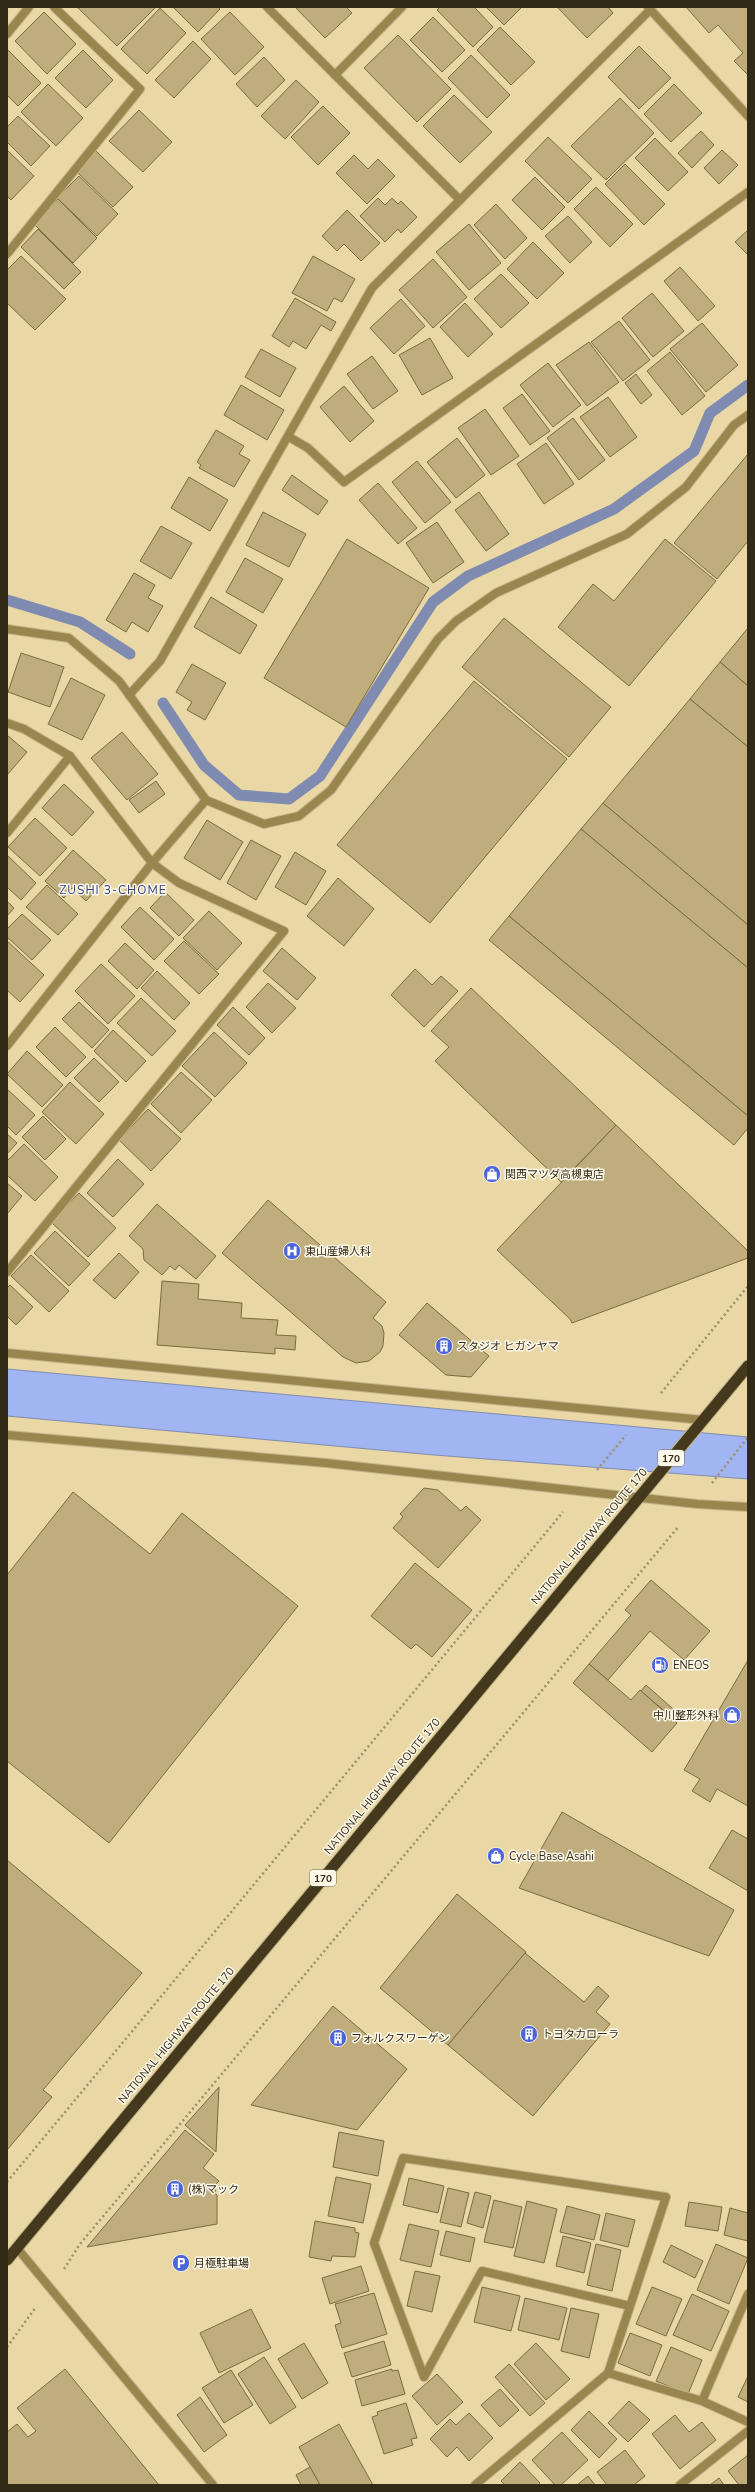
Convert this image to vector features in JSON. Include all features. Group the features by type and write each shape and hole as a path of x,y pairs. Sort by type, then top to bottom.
{"highway":[{"name":"NATIONAL HIGHWAY ROUTE 170","path":"7,2260 748,1366"}],"street":[{"path":"7,34 29,7"},
{"path":"7,254 140,89 54,7"},
{"path":"267,7 460,200"},
{"path":"335,74 402,7"},
{"path":"129,695 160,661 289,437 372,288 649,8 748,116"},
{"path":"289,437 308,448 344,482 748,192"},
{"path":"7,629 69,638 119,681 206,800 264,824 299,816 331,790 438,639 456,621 496,593 627,534 686,487 734,425 748,415"},
{"path":"7,723 24,729 70,756 152,863 180,883 284,931 7,1272"},
{"path":"7,833 70,756"},
{"path":"7,1046 152,863 206,800"},
{"path":"7,1353 703,1420"},
{"path":"7,1435 326,1463 639,1496 697,1504 748,1507"},
{"path":"475,2485 608,2373 666,2198 403,2158 374,2242 424,2377 482,2270 630,2306"},
{"path":"17,2248 213,2485"},
{"path":"702,2401 748,2294"},
{"path":"608,2373 702,2401 748,2422"},
{"path":"680,2485 748,2431"}],"path":[{"path":"596,1472 645,1414 672,1377 748,1286"},
{"path":"713,1479 748,1437"},
{"path":"7,2182 566,1508"},
{"path":"7,2347 84,2238 681,1523"}],"water":[{"path":"7,1369 748,1437 748,1479 434,1455 7,1416"}],"building":[{"path":"77,7 156,7 117,46"},
{"path":"173,7 218,7 220,9 198,32"},
{"path":"295,7 346,7 352,13 325,38"},
{"path":"440,7 474,7 493,27 473,47 437,10"},
{"path":"486,7 522,7 504,25"},
{"path":"557,7 608,7 613,13 587,38"},
{"path":"686,7 748,7 748,75 734,61 743,53 718,25 709,33"},
{"path":"160,8 186,33 147,74 121,49"},
{"path":"44,12 76,44 47,74 15,41"},
{"path":"230,12 264,47 235,75 201,39"},
{"path":"433,17 465,50 442,72 410,40"},
{"path":"500,27 535,62 511,85 477,50"},
{"path":"398,35 451,89 417,122 364,68"},
{"path":"193,41 211,59 174,98 155,80"},
{"path":"639,46 671,78 639,109 608,77"},
{"path":"7,49 41,83 18,106 7,95"},
{"path":"83,50 113,80 86,108 55,78"},
{"path":"471,55 510,95 487,118 448,78"},
{"path":"264,57 285,80 257,107 236,84"},
{"path":"296,80 319,102 285,139 261,116"},
{"path":"48,84 83,118 56,146 21,112"},
{"path":"674,84 702,113 671,142 644,114"},
{"path":"454,95 492,132 460,163 423,126"},
{"path":"620,98 654,133 606,180 571,146"},
{"path":"323,106 350,133 318,165 291,137"},
{"path":"139,110 172,142 143,172 109,141"},
{"path":"18,116 50,146 31,166 7,142 7,127"},
{"path":"701,131 714,145 692,168 678,153"},
{"path":"548,137 592,179 568,203 525,161"},
{"path":"655,138 688,172 668,191 635,158"},
{"path":"7,150 34,176 11,200 7,196"},
{"path":"722,150 738,165 719,184 704,168"},
{"path":"96,151 133,187 113,207 76,171"},
{"path":"354,155 368,169 378,159 395,176 367,204 336,173"},
{"path":"625,164 665,204 644,225 605,184"},
{"path":"79,176 118,214 97,236 57,198"},
{"path":"535,177 565,207 542,230 512,200"},
{"path":"596,187 633,224 610,247 574,209"},
{"path":"378,198 385,205 392,198 398,204 401,201 417,217 401,233 398,229 385,242 360,216"},
{"path":"58,199 97,238 73,263 34,224"},
{"path":"496,204 527,238 505,259 474,225"},
{"path":"347,210 380,243 361,261 344,244 337,251 322,236"},
{"path":"568,216 592,242 570,263 545,236"},
{"path":"469,224 501,263 469,290 436,252"},
{"path":"38,229 81,272 64,289 21,247"},
{"path":"748,230 748,255 735,242"},
{"path":"533,242 564,273 537,299 507,269"},
{"path":"21,256 66,299 35,330 7,303 7,270"},
{"path":"313,256 355,279 342,302 334,298 327,311 292,293"},
{"path":"433,259 467,297 433,328 399,290"},
{"path":"680,267 715,306 698,321 664,281"},
{"path":"501,274 529,303 501,328 474,299"},
{"path":"652,293 684,331 653,357 622,318"},
{"path":"295,298 336,322 331,331 321,325 306,349 293,341 289,347 272,336"},
{"path":"401,299 425,326 394,354 370,328"},
{"path":"465,303 493,334 468,357 440,327"},
{"path":"619,321 650,360 623,381 591,342"},
{"path":"702,323 738,365 706,392 670,349"},
{"path":"430,338 453,378 422,395 399,355"},
{"path":"589,342 619,382 587,406 556,365"},
{"path":"261,349 296,368 280,397 245,377"},
{"path":"670,352 705,396 682,415 647,371"},
{"path":"372,356 398,391 373,409 347,374"},
{"path":"548,363 581,405 553,427 520,385"},
{"path":"636,374 652,395 641,404 625,383"},
{"path":"241,385 284,410 267,440 224,415"},
{"path":"344,386 374,421 350,442 320,407"},
{"path":"522,394 550,431 530,445 503,408"},
{"path":"608,397 637,437 610,457 580,417"},
{"path":"485,409 519,456 491,475 458,428"},
{"path":"573,418 605,460 579,480 547,438"},
{"path":"216,430 244,446 239,454 250,460 234,487 199,468 201,465 197,462"},
{"path":"457,438 485,475 456,498 427,462"},
{"path":"546,443 574,484 544,504 517,464"},
{"path":"748,454 748,541 717,579 674,543"},
{"path":"417,461 451,502 425,523 392,482"},
{"path":"292,475 328,501 318,515 282,490"},
{"path":"189,477 228,500 210,531 171,508"},
{"path":"378,483 417,528 398,544 359,500"},
{"path":"479,492 509,534 486,551 455,510"},
{"path":"263,512 306,534 289,567 246,545"},
{"path":"437,522 464,562 433,583 406,543"},
{"path":"161,526 192,543 171,579 140,561"},
{"path":"347,539 429,588 346,727 264,678"},
{"path":"665,539 716,581 629,686 558,627 593,584 614,601"},
{"path":"245,558 283,579 263,613 226,592"},
{"path":"134,573 155,585 148,598 163,606 148,632 132,622 126,632 106,620"},
{"path":"211,597 257,625 240,654 194,627"},
{"path":"504,618 611,707 569,757 462,667"},
{"path":"748,628 748,686 720,662"},
{"path":"21,653 64,667 50,707 8,692"},
{"path":"720,662 748,686 748,747 690,699"},
{"path":"192,664 226,683 205,720 187,710 192,702 176,692"},
{"path":"71,678 105,695 82,740 48,724"},
{"path":"474,681 567,759 430,923 337,845"},
{"path":"690,699 748,747 748,925 603,803"},
{"path":"122,732 158,774 127,800 91,758"},
{"path":"7,735 27,752 7,775"},
{"path":"156,781 165,794 139,813 129,800"},
{"path":"64,784 94,812 72,836 42,808"},
{"path":"603,803 748,925 748,968 581,829"},
{"path":"35,818 67,848 40,876 8,847"},
{"path":"207,820 243,842 220,880 184,858"},
{"path":"581,829 748,968 748,1116 509,916"},
{"path":"251,840 281,856 256,900 227,883"},
{"path":"73,850 106,880 86,901 72,888 64,898 45,881"},
{"path":"295,852 326,871 306,905 275,887"},
{"path":"7,855 36,883 21,900 7,887"},
{"path":"338,878 374,909 344,946 307,916"},
{"path":"47,885 78,914 58,935 26,907"},
{"path":"165,892 194,920 179,936 150,908"},
{"path":"7,901 14,908 7,916"},
{"path":"140,907 174,939 154,960 121,927"},
{"path":"209,911 242,943 217,970 183,938"},
{"path":"22,914 51,940 32,960 7,937 7,929"},
{"path":"509,916 748,1116 748,1128 734,1145 489,940"},
{"path":"7,941 44,975 20,1002 7,990"},
{"path":"184,941 219,974 199,994 164,961"},
{"path":"125,943 154,970 137,989 108,961"},
{"path":"282,948 316,978 297,1000 263,971"},
{"path":"101,964 135,996 108,1024 75,991"},
{"path":"415,969 432,985 441,976 458,991 424,1027 391,995"},
{"path":"157,971 190,1003 174,1020 141,988"},
{"path":"268,983 296,1008 272,1033 246,1007"},
{"path":"471,988 616,1125 561,1182 435,1061 449,1047 431,1031"},
{"path":"141,998 176,1031 152,1056 117,1023"},
{"path":"79,1002 109,1030 92,1048 62,1019"},
{"path":"233,1007 265,1038 249,1055 217,1025"},
{"path":"55,1027 86,1057 66,1077 36,1047"},
{"path":"113,1030 146,1061 126,1082 94,1051"},
{"path":"214,1032 247,1063 215,1097 182,1066"},
{"path":"27,1051 63,1085 42,1107 7,1074"},
{"path":"94,1058 119,1082 99,1102 74,1078"},
{"path":"181,1072 212,1100 181,1133 151,1104"},
{"path":"70,1082 104,1114 76,1144 42,1112"},
{"path":"7,1089 35,1115 16,1135 7,1126"},
{"path":"148,1109 181,1139 151,1171 119,1140"},
{"path":"43,1116 66,1139 45,1160 22,1137"},
{"path":"616,1125 748,1251 748,1258 572,1323 570,1319 497,1250"},
{"path":"7,1134 17,1143 7,1154"},
{"path":"24,1144 58,1177 35,1201 7,1175 7,1161"},
{"path":"118,1159 144,1184 113,1217 87,1193"},
{"path":"7,1183 22,1196 7,1214"},
{"path":"79,1193 116,1228 88,1257 51,1222"},
{"path":"268,1200 386,1302 373,1318 382,1326 384,1333 383,1346 380,1352 369,1361 356,1363 343,1357 222,1253"},
{"path":"157,1204 216,1256 196,1279 179,1265 175,1270 170,1266 162,1275 144,1260 143,1249 129,1236"},
{"path":"55,1231 90,1264 69,1286 34,1253"},
{"path":"119,1253 139,1272 115,1299 93,1280"},
{"path":"31,1255 69,1291 49,1312 11,1276"},
{"path":"162,1281 199,1284 198,1299 242,1303 241,1318 278,1320 276,1335 296,1336 295,1350 275,1348 275,1354 157,1345"},
{"path":"10,1285 33,1307 16,1325 7,1316 7,1288"},
{"name":"スタジオ ヒガシヤマ","path":"427,1303 489,1356 471,1377 446,1375 399,1335"},
{"path":"424,1488 438,1490 461,1511 466,1506 481,1520 438,1568 393,1528 403,1517 400,1514"},
{"path":"73,1492 150,1554 182,1513 298,1606 109,1843 7,1761 7,1575"},
{"path":"415,1563 472,1610 432,1657 416,1644 411,1649 371,1616"},
{"path":"651,1580 710,1631 684,1660 650,1631 608,1680 589,1664 631,1615 625,1610"},
{"name":"中川整形外科","path":"748,1660 748,1806 717,1789 710,1802 692,1791 700,1779 684,1770"},
{"path":"589,1664 631,1700 640,1690 677,1723 652,1752 573,1683"},
{"path":"646,1685 681,1716 676,1721 641,1691"},
{"path":"562,1812 734,1910 709,1956 519,1888"},
{"path":"732,1830 748,1839 748,1891 709,1868"},
{"path":"7,1860 142,1973 43,2090 52,2097 7,2150"},
{"path":"457,1894 526,1952 448,2045 380,1988"},
{"name":"トヨタカローラ","path":"525,1953 584,2002 598,1986 609,1996 596,2012 610,2024 533,2116 448,2045"},
{"name":"フォルクスワーゲン","path":"333,2006 407,2069 357,2130 251,2105"},
{"path":"219,2087 216,2152 185,2125"},
{"name":"(株)マック","path":"185,2130 214,2154 203,2168 219,2181 213,2187 216,2190 214,2193 217,2195 217,2224 87,2247"},
{"path":"339,2132 384,2141 378,2176 333,2167"},
{"path":"336,2177 371,2184 363,2223 328,2216"},
{"path":"409,2178 444,2186 438,2213 403,2205"},
{"path":"448,2188 469,2193 461,2227 440,2222"},
{"path":"475,2192 491,2196 483,2228 467,2223"},
{"path":"494,2200 522,2207 513,2248 484,2242"},
{"path":"527,2201 557,2209 544,2263 514,2256"},
{"path":"689,2202 722,2207 718,2231 685,2226"},
{"path":"567,2206 600,2215 594,2240 560,2232"},
{"path":"730,2208 748,2213 748,2241 724,2235"},
{"path":"606,2213 635,2220 628,2247 600,2240"},
{"path":"315,2221 355,2228 355,2232 359,2233 355,2257 332,2256 331,2261 309,2257"},
{"path":"409,2224 439,2231 431,2267 400,2260"},
{"path":"446,2231 475,2238 470,2262 440,2255"},
{"path":"563,2236 591,2243 584,2273 556,2266"},
{"path":"596,2244 621,2250 612,2291 587,2285"},
{"path":"716,2244 748,2258 729,2304 697,2290"},
{"path":"671,2245 703,2261 695,2278 663,2262"},
{"path":"361,2266 369,2291 330,2304 322,2278"},
{"path":"415,2271 440,2276 432,2312 407,2306"},
{"path":"482,2287 520,2296 511,2331 474,2322"},
{"path":"652,2287 682,2299 666,2336 636,2324"},
{"path":"374,2293 387,2334 342,2348 335,2325 341,2323 335,2304"},
{"path":"692,2294 729,2311 711,2351 673,2335"},
{"path":"525,2298 567,2308 559,2340 518,2330"},
{"path":"571,2308 599,2314 589,2358 561,2351"},
{"path":"251,2309 271,2348 219,2373 200,2333"},
{"path":"630,2333 662,2345 650,2376 618,2363"},
{"path":"384,2341 391,2365 352,2377 344,2353"},
{"path":"304,2343 328,2383 302,2399 278,2359"},
{"path":"536,2343 570,2379 546,2400 514,2364"},
{"path":"671,2347 702,2360 688,2394 656,2381"},
{"path":"264,2357 296,2407 270,2424 238,2374"},
{"path":"509,2364 545,2403 530,2416 495,2377"},
{"path":"65,2369 159,2485 7,2485 7,2432 17,2424 28,2437 36,2431 17,2408"},
{"path":"392,2369 392,2371 398,2370 405,2394 362,2406 355,2380"},
{"path":"231,2370 253,2405 224,2423 202,2388"},
{"path":"437,2374 463,2402 437,2425 412,2396"},
{"path":"748,2376 748,2402 738,2397"},
{"path":"500,2389 519,2410 500,2427 481,2405"},
{"path":"200,2397 227,2435 204,2452 177,2415"},
{"path":"629,2401 650,2420 628,2442 608,2423"},
{"path":"406,2403 417,2438 411,2439 413,2445 384,2454 372,2417 378,2415 377,2412"},
{"path":"589,2411 617,2439 599,2458 571,2430"},
{"path":"469,2413 493,2438 469,2461 457,2447 447,2457 430,2439 450,2419 456,2425"},
{"path":"675,2415 689,2432 702,2422 716,2440 680,2469 652,2434"},
{"path":"339,2424 373,2485 320,2485 299,2447"},
{"path":"562,2432 588,2460 561,2485 555,2485 532,2460"},
{"path":"625,2450 645,2476 634,2485 607,2485 597,2472"},
{"path":"748,2455 748,2485 739,2485 728,2471"},
{"path":"520,2462 540,2483 538,2485 505,2485 501,2481"},
{"path":"310,2467 320,2485 301,2485 296,2475"},
{"path":"588,2476 595,2485 577,2485"},
{"path":"719,2478 724,2485 710,2485"}],"waterway":[{"path":"163,703 204,765 239,795 289,799 320,776 433,602 468,576 614,509 694,451 710,413 748,385"},
{"path":"7,600 80,622 130,654"}],"place":[{"name":"関西マツダ高槻東店","path":"492,1174"},
{"name":"東山産婦人科","path":"292,1251"},
{"name":"スタジオ ヒガシヤマ","path":"444,1346"},
{"name":"ENEOS","path":"660,1665"},
{"name":"中川整形外科","path":"732,1715"},
{"name":"Cycle Base Asahi","path":"496,1856"},
{"name":"トヨタカローラ","path":"529,2034"},
{"name":"フォルクスワーゲン","path":"338,2038"},
{"name":"(株)マック","path":"175,2189"},
{"name":"月極駐車場","path":"181,2263"}],"district":[{"name":"ZUSHI 3-CHOME","path":"113,890"}]}
